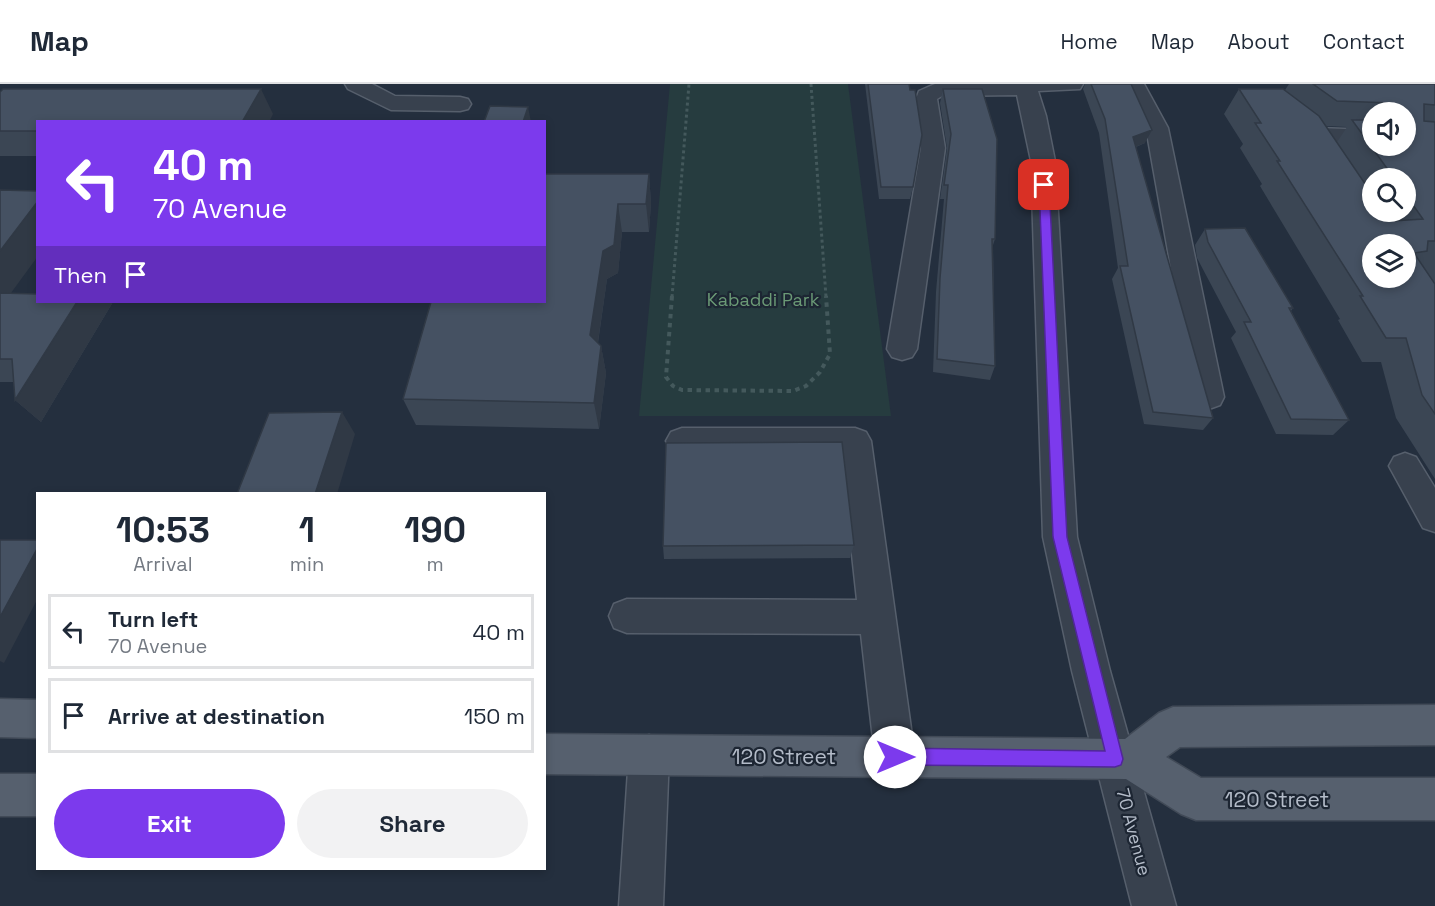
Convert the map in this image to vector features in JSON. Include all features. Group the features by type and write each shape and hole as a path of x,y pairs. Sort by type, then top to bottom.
{"main road":[{"path":"0,718 36,719"},
{"path":"1123,759 1173,727 1435,724"},
{"name":"120 Street","path":"546,754 1123,759 1196,799 1435,799"},
{"path":"0,795 36,795"}],"street":[{"path":"356,84 391,103 460,104"},
{"path":"902,349 933,148 925,104 927,96 937,90 1072,84"},
{"path":"1132,84 1156,128 1209,397"},
{"name":"70 Avenue","path":"1025,86 1035,116 1043,161 1060,537 1123,759 1154,906"},
{"path":"1272,106 1320,145 1362,139"},
{"path":"682,441 855,441 895,757"},
{"path":"1405,466 1435,518"},
{"path":"627,616 877,617"},
{"path":"641,906 649,755"}],"path":[{"path":"689,84 666,376 673,386 681,390 794,391 804,388 814,380 830,354 812,84"}],"green space":[{"name":"Kabaddi Park","path":"670,84 848,84 891,416 639,416"}],"building":[{"path":"868,84 909,84 910,90 915,90 922,135 913,187 881,187"},
{"path":"1091,84 1131,84 1152,130 1133,137 1213,418 1153,412 1120,266 1128,266 1105,119"},
{"path":"1313,84 1435,84 1435,105 1424,104 1424,121 1435,122 1435,241 1428,241 1427,251 1416,253 1416,234 1362,234 1362,288 1416,288 1416,256 1435,284 1435,414 1422,395 1406,338 1386,338 1360,296 1363,296 1277,161 1280,161 1255,123 1261,123 1239,89 1283,89 1319,116 1362,179 1362,222 1416,222 1416,219 1423,219 1416,209 1416,168 1387,168 1378,156 1416,156 1416,102 1337,101"},
{"path":"3,89 261,89 243,120 36,120 36,131 0,131 0,92"},
{"path":"943,89 982,89 997,139 995,239 992,239 995,366 937,359 940,278 948,185 944,185 951,134"},
{"path":"490,106 528,107 524,120 485,120"},
{"path":"1352,120 1362,120 1362,134"},
{"path":"546,174 649,174 646,204 618,204 614,245 603,251 590,335 601,346 594,403 403,399 431,303 546,303"},
{"path":"0,190 36,191 36,204 0,251"},
{"path":"1245,228 1293,308 1289,308 1349,420 1291,419 1244,322 1251,322 1208,242 1205,229"},
{"path":"0,293 36,294 36,303 76,303 15,400 12,359 0,359"},
{"path":"342,412 316,492 238,492 269,413"},
{"path":"842,442 854,545 663,546 666,443"},
{"path":"0,540 36,540 36,551 0,617"}],"route":[{"path":"895,757 1115,759 1091,671 1060,537 1044,185"}]}
